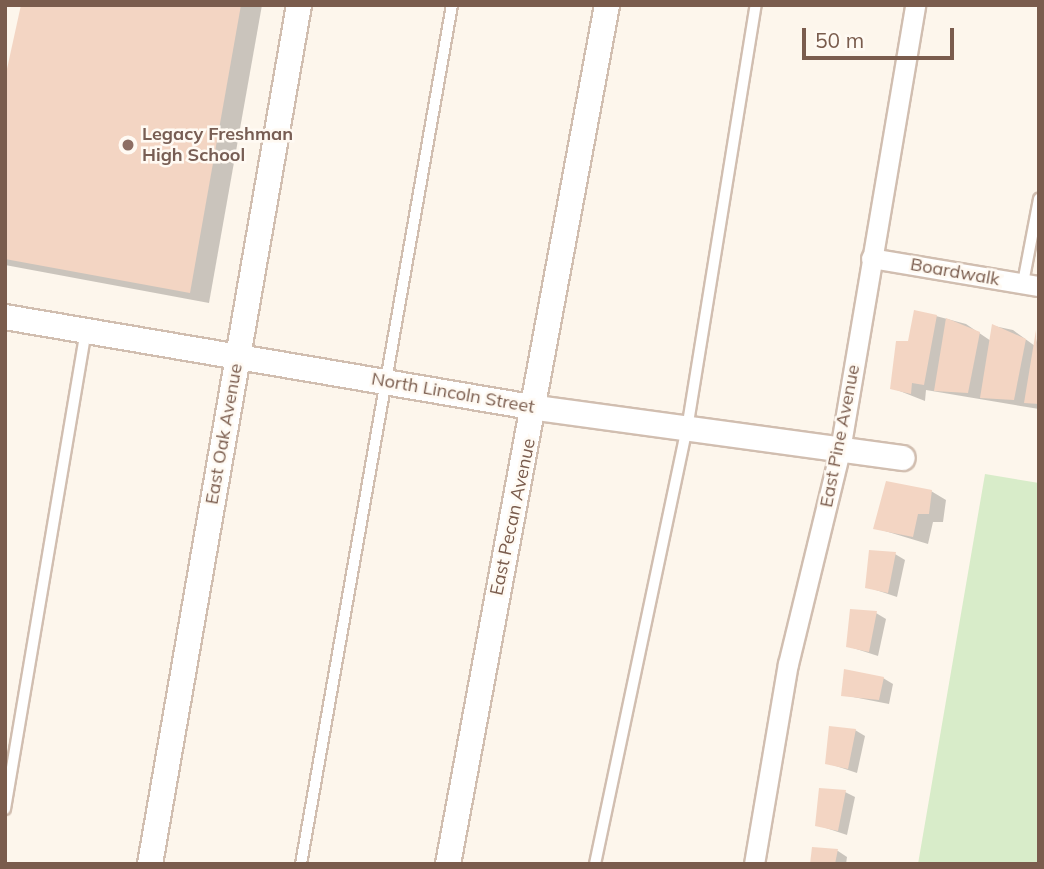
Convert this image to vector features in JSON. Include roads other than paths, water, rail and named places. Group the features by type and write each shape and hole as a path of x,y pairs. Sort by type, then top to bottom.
{"street":[{"name":"East Oak Avenue","path":"150,864 299,5"},
{"name":"East Pecan Avenue","path":"449,864 500,573 537,408 607,5"},
{"name":"East Pine Avenue","path":"754,864 788,664 840,450 915,5"},
{"name":"Boardwalk","path":"872,258 1031,284"},
{"name":"North Lincoln Street","path":"5,317 537,408 903,458"}],"lane":[{"path":"301,864 389,382 452,5"},
{"path":"596,864 687,429 756,5"},
{"path":"1031,284 1039,199"},
{"path":"5,809 86,331"}],"place":[{"name":"Legacy Freshman High School","path":"128,145"}]}
